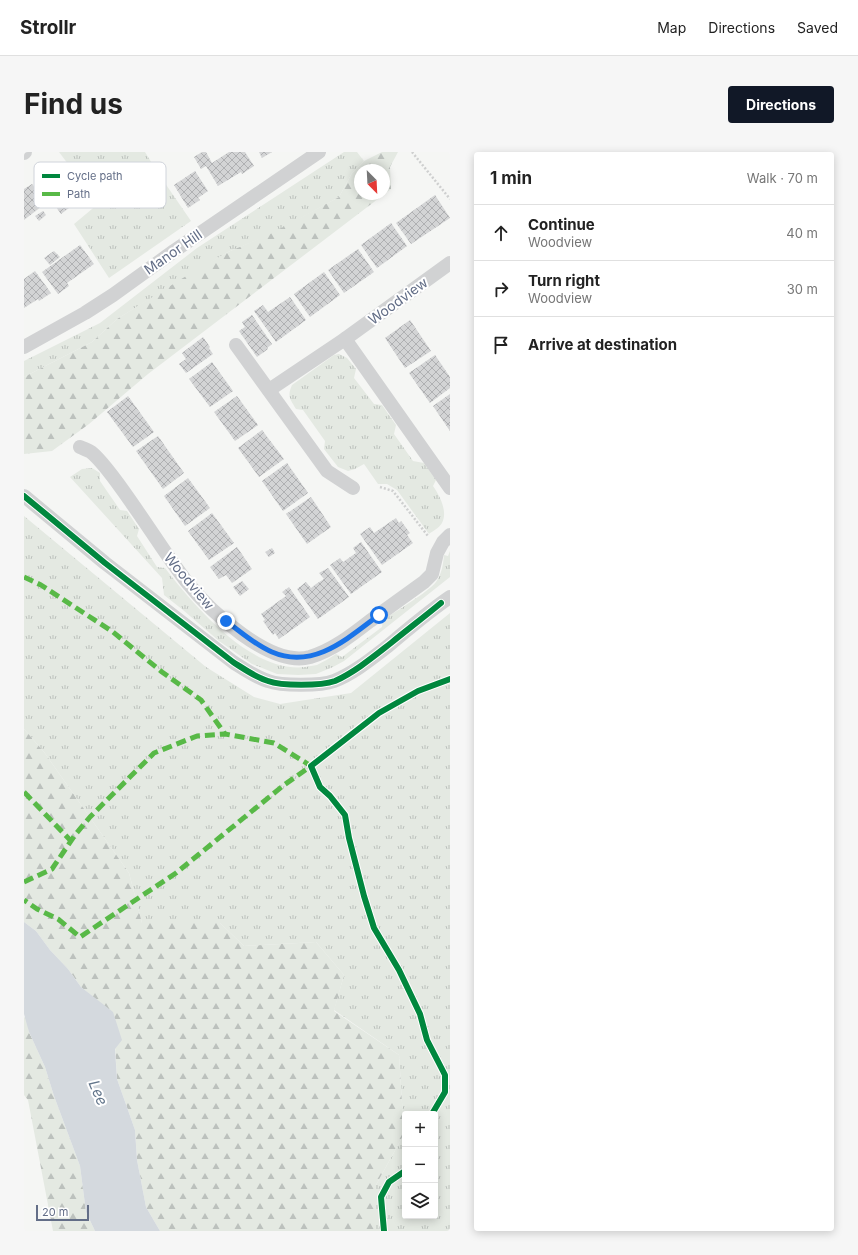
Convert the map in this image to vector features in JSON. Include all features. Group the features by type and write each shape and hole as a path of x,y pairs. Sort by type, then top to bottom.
{"street":[{"name":"Manor Hill","path":"24,347 85,313 113,295 180,246 318,152"},
{"name":"Woodview","path":"269,390 345,339 450,263"},
{"path":"345,339 450,488"},
{"path":"236,345 327,472 353,488"},
{"name":"Woodview","path":"80,447 90,451 100,462 133,505 168,558 187,582 212,609 256,643 271,652 282,656 296,658 320,654 351,636 424,582 432,574 437,553 443,542 450,535"},
{"path":"24,496 106,563 233,662 250,674 269,682 312,684 333,681 353,671 371,659 450,597"}],"path":[{"path":"412,152 450,199"},
{"path":"380,487 393,491 429,538"}],"green space":[{"path":"59,152 145,152 151,162 66,162"},
{"path":"344,152 357,152 364,161 361,164 354,164 354,171 339,197 272,234 228,252 117,319 92,342 24,377 24,361 100,323 197,248"},
{"path":"382,152 398,152 390,167 390,164 361,164"},
{"path":"390,167 391,189 390,190"},
{"path":"354,171 354,200 377,200 148,374 89,424 52,451 24,454 24,377 92,342 117,319 191,273 228,252 272,233 339,197"},
{"path":"166,185 191,221 109,278 74,224 93,208 166,208"},
{"path":"339,354 347,358 356,369 354,378 374,404 382,405 396,425 394,434 413,461 424,463 436,480 433,486 444,509 444,519 439,526 429,534 397,490 387,484 378,484 364,464 348,471 338,467 324,449 325,441 303,410 296,409 291,400 289,395 292,385 334,355"},
{"path":"92,468 100,473 100,481 120,510 127,511 139,529 137,536 157,567 165,568 192,601 226,634 245,649 265,660 285,666 305,667 317,665 336,654 342,657 382,627 383,620 432,586 440,575 444,555 448,556 450,551 450,577 344,661 316,674 277,674 252,664 219,641 164,595 162,578 70,477 82,469"},
{"path":"24,516 206,667 254,697 280,704 351,693 450,613 450,1231 376,1231 376,1185 402,1138 402,1219 438,1219 438,1111 403,1111 399,1055 334,1010 344,975 316,942 244,946 220,923 142,923 129,873 44,752 24,729"},
{"path":"24,729 44,752 129,873 142,923 220,923 244,946 316,942 344,975 334,1011 399,1055 403,1111 402,1138 376,1185 376,1231 160,1231 146,1207 137,1160 135,1130 117,1079 113,1013 81,987 36,931 24,922"},
{"path":"24,1017 27,1019 29,1032 45,1067 80,1166 86,1212 95,1231 53,1231 28,1100 24,1095"}],"water":[{"name":"Lee","path":"24,922 36,931 81,987 113,1012 122,1040 115,1049 117,1079 135,1130 137,1160 146,1207 160,1231 95,1231 86,1212 80,1166 45,1067 29,1032 24,1014"}],"building":[{"path":"202,152 206,152 212,163 229,152 245,152 254,166 218,186 206,166 201,169 194,157"},
{"path":"259,152 272,152 262,158"},
{"path":"195,171 208,191 198,198 200,200 188,208 174,185"},
{"path":"32,184 34,187 34,208 40,208 24,220 24,189"},
{"path":"435,195 450,218 411,244 396,223"},
{"path":"57,208 69,208 61,214"},
{"path":"43,211 46,215 39,221 35,216"},
{"path":"391,223 407,246 377,268 361,245"},
{"path":"80,245 94,264 67,283 69,286 58,294 42,272"},
{"path":"358,249 374,272 344,293 328,270"},
{"path":"54,251 60,257 50,265 44,258"},
{"path":"35,271 51,293 24,308 24,279"},
{"path":"324,272 340,295 310,317 294,294"},
{"path":"290,297 306,320 276,342 254,311 263,305 268,312"},
{"path":"252,315 272,344 257,357 239,331 245,327 242,322"},
{"path":"410,320 431,351 405,368 385,338"},
{"path":"203,337 213,354 186,373 179,364 186,359 182,353"},
{"path":"435,355 450,377 450,388 430,403 409,373"},
{"path":"212,362 233,391 210,407 189,379"},
{"path":"450,394 450,431 433,406"},
{"path":"128,396 154,432 133,447 107,412"},
{"path":"237,396 258,425 235,441 214,412"},
{"path":"262,430 284,459 259,477 238,448"},
{"path":"158,436 184,473 163,489 136,451"},
{"path":"287,463 308,493 283,511 262,481"},
{"path":"188,478 210,508 185,526 164,496"},
{"path":"311,497 331,527 307,544 286,514"},
{"path":"212,513 234,543 209,560 188,531"},
{"path":"396,518 399,523 401,521 410,533 407,535 413,543 382,565 360,534 370,527 374,533"},
{"path":"361,542 382,572 351,594 330,565 340,558 343,562 356,553 353,548"},
{"path":"237,547 252,569 232,583 226,575 219,579 210,567"},
{"path":"272,548 275,553 269,557 265,552"},
{"path":"328,568 349,597 318,619 297,589 306,582 311,588 324,579 319,573"},
{"path":"242,581 249,589 240,596 233,587"},
{"path":"289,587 310,617 279,639 275,633 273,635 263,621 265,620 261,614 286,596 282,592"}],"marked path":[{"path":"24,577 41,585 113,632 162,672 201,700 225,734"},
{"path":"24,882 52,869 75,835 90,817 154,753 197,736 225,734 274,743 311,766 284,785 176,873 80,937 58,919 37,909 24,900"},
{"path":"24,792 71,841"}],"cycle path":[{"path":"24,496 105,563 233,662 254,675 274,683 311,685 335,681 357,669 371,659 441,603"},
{"path":"434,1111 445,1092 445,1075 427,1040 420,1014 399,970 374,928 349,838 345,815 330,796 320,787 311,766 379,713 418,691 450,679"},
{"path":"384,1231 381,1197 389,1182 402,1173"}],"route":[{"path":"226,621 271,652 282,656 296,658 320,654 346,639 379,615"}]}
